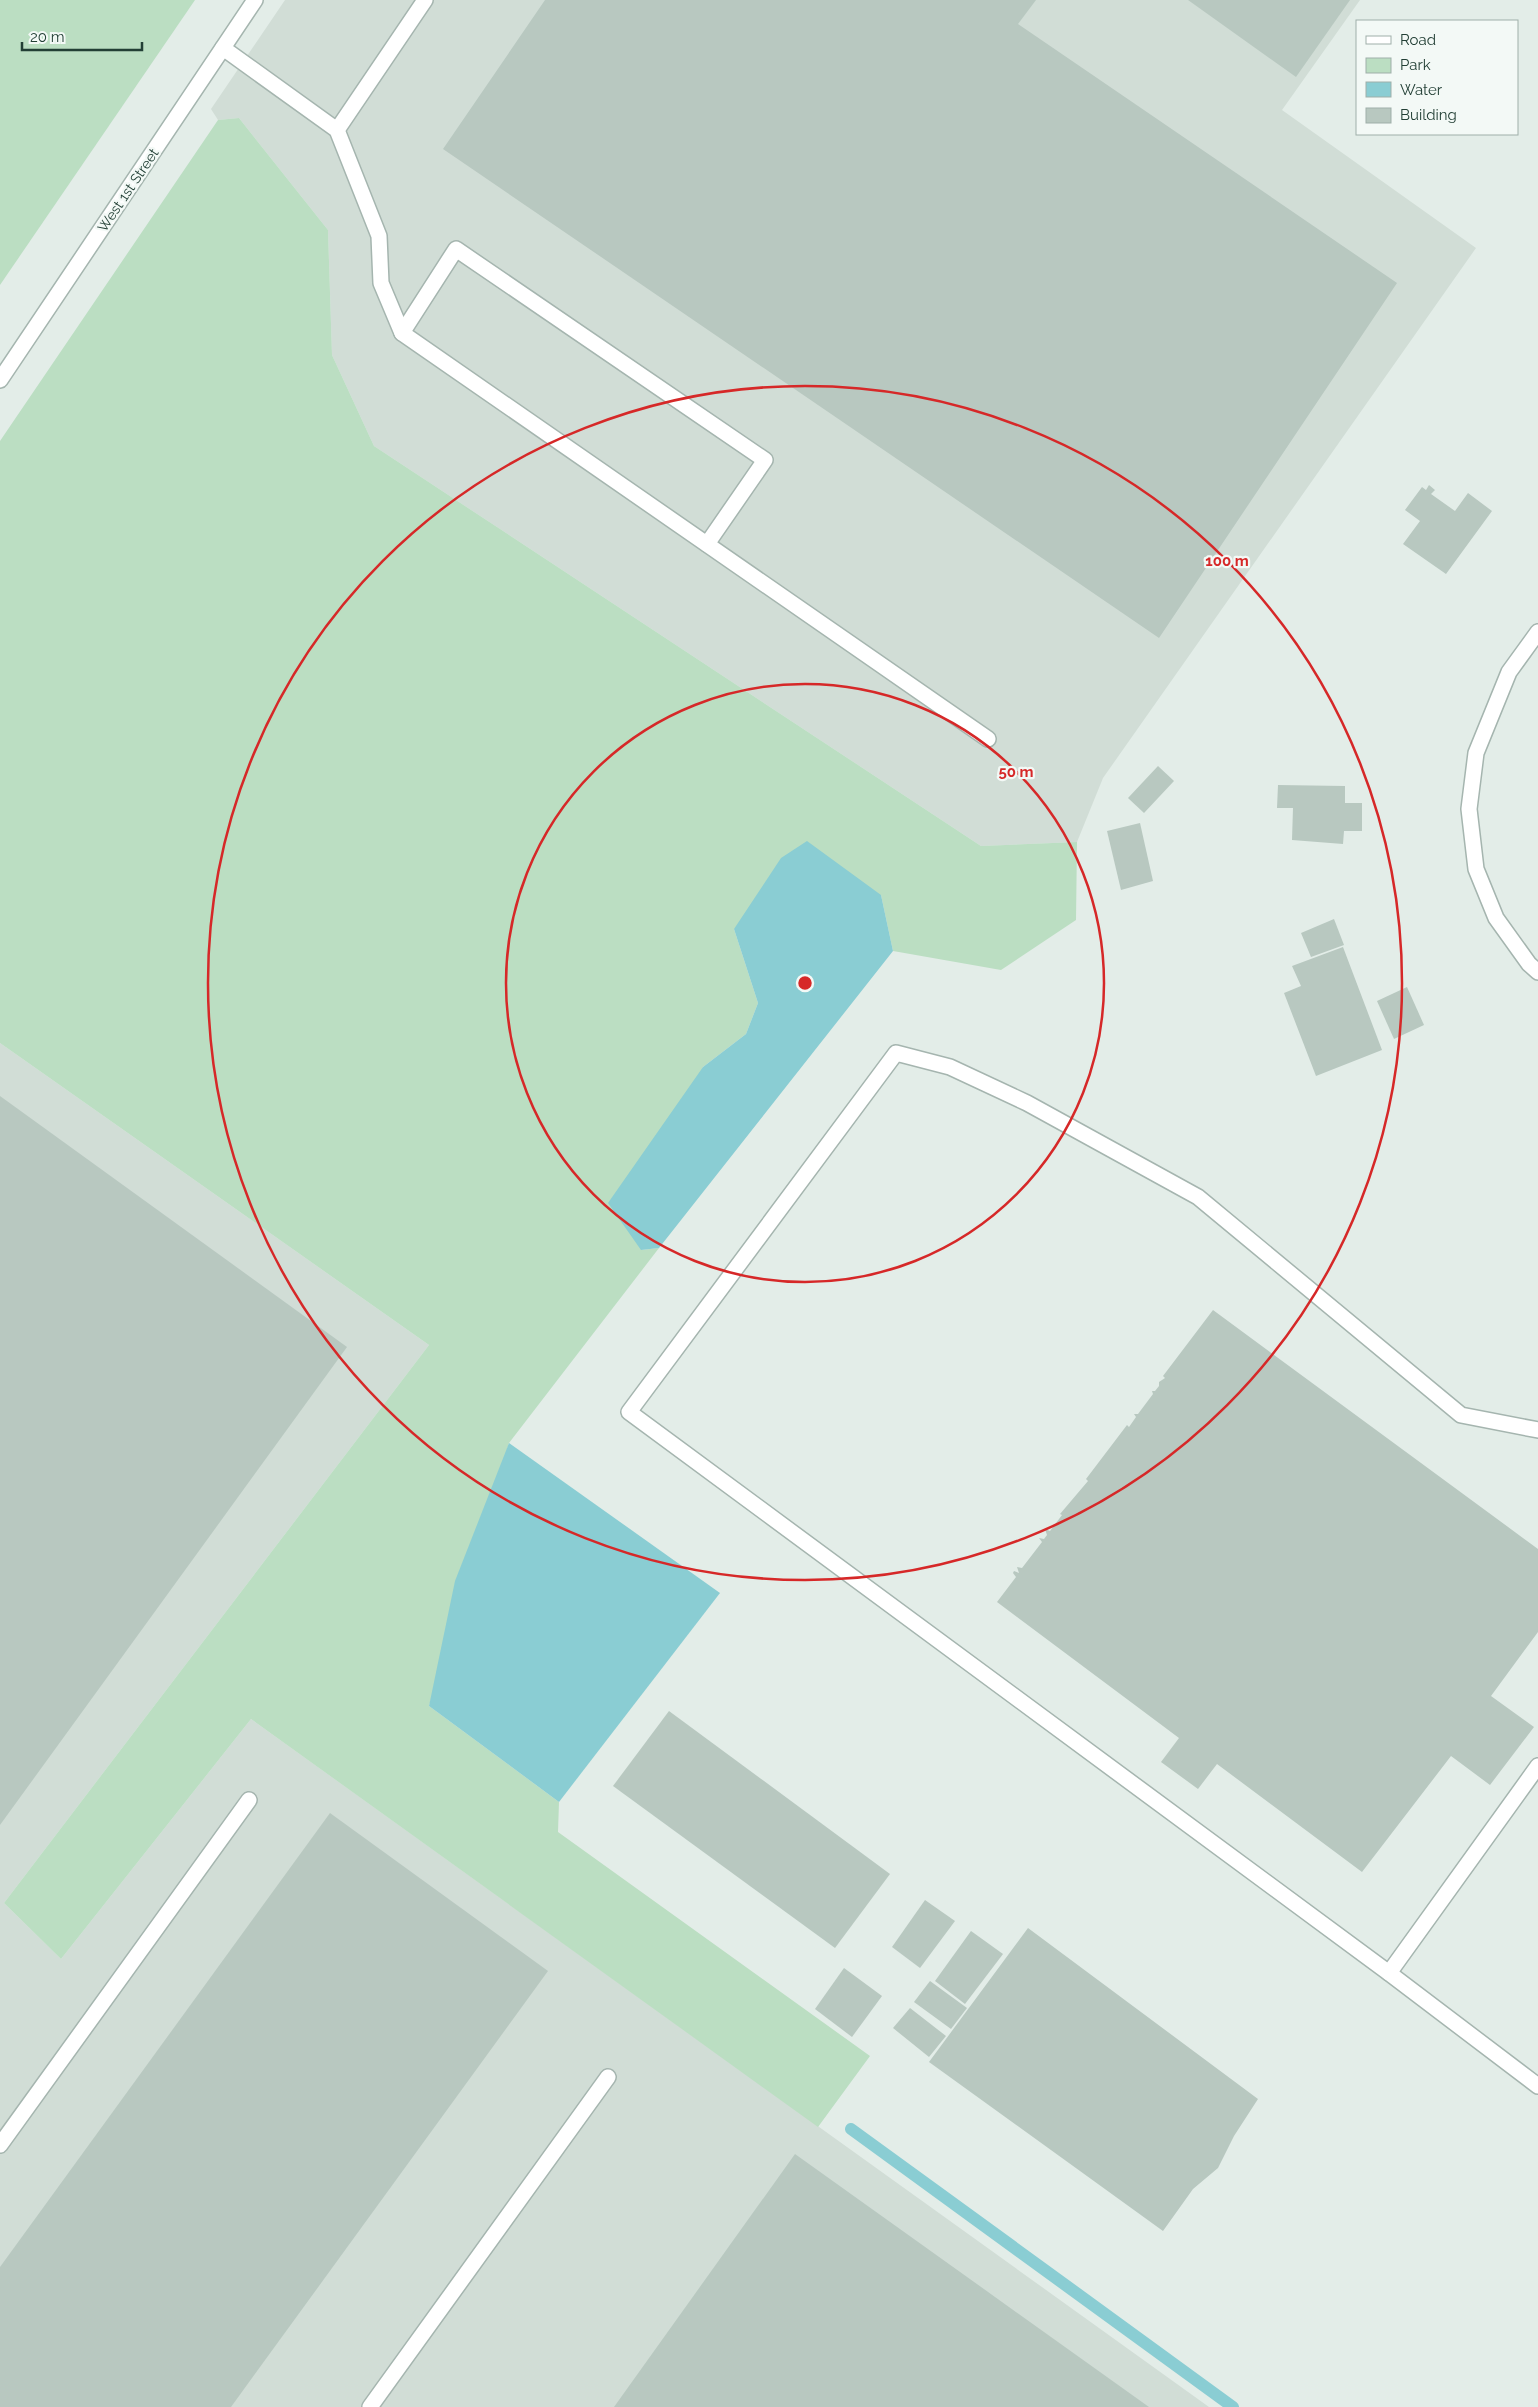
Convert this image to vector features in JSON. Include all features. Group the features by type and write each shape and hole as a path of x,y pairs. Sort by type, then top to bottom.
{"street":[{"name":"West 1st Street","path":"0,380 255,0"},
{"path":"337,130 426,0"},
{"path":"223,48 337,130 379,236 381,284 402,332 988,739"},
{"path":"402,332 456,249 765,460 708,544"},
{"path":"1538,632 1509,672 1476,753 1469,809 1476,869 1496,918 1538,972"},
{"path":"1538,1430 1461,1415 1198,1196 1027,1103 950,1067 896,1053 629,1412 1389,1973 1538,2086"},
{"path":"1389,1973 1538,1766"},
{"path":"0,2145 249,1800"},
{"path":"370,2407 608,2077"}],"shaded area":[{"path":"285,0 1360,0 1282,110 1476,248 1103,778 1077,842 981,846 374,446 332,355 328,230 239,118 218,120 211,109"},
{"path":"0,1043 429,1345 4,1903 61,1959 251,1719 1209,2407 0,2407"}],"green space":[{"path":"0,0 195,0 0,285"},
{"path":"239,118 328,230 332,355 374,446 981,846 1077,842 1076,920 1001,970 893,951 881,895 734,929 758,1003 746,1034 703,1067 641,1250 659,1248 509,1443 429,1706 559,1802 558,1832 870,2056 818,2127 251,1719 61,1959 4,1903 429,1345 0,1043 0,441 218,120"}],"water":[{"path":"807,841 881,895 893,951 659,1248 641,1250 608,1203 703,1067 746,1034 758,1003 734,929 781,858"},
{"path":"509,1443 720,1593 559,1802 429,1706 455,1581"}],"building":[{"path":"545,0 1036,0 1018,24 1397,283 1159,638 443,149"},
{"path":"1188,0 1350,0 1296,77"},
{"path":"1429,485 1435,490 1431,494 1455,511 1468,493 1492,511 1446,574 1403,544 1420,521 1405,510 1422,487 1426,490"},
{"path":"1158,766 1174,781 1144,813 1128,798"},
{"path":"1278,785 1345,786 1345,803 1362,803 1362,831 1344,831 1343,844 1292,840 1293,808 1277,808"},
{"path":"1140,823 1153,881 1121,890 1107,831"},
{"path":"1334,919 1344,945 1311,957 1301,933"},
{"path":"1343,947 1382,1050 1316,1076 1284,993 1301,986 1292,966"},
{"path":"1407,987 1424,1025 1394,1039 1377,1001"},
{"path":"0,1096 347,1347 0,1825"},
{"path":"1213,1310 1538,1549 1538,1632 1491,1696 1534,1727 1490,1785 1451,1756 1362,1872 1217,1764 1198,1789 1161,1762 1179,1738 997,1602 1016,1577 1013,1573 1014,1571 1019,1573 1017,1567 1022,1568 1042,1542 1039,1538 1044,1539 1047,1535 1045,1529 1050,1531 1062,1515 1060,1514 1088,1481 1086,1479 1127,1425 1129,1427 1136,1417 1134,1414 1138,1414 1153,1394 1152,1391 1155,1391 1159,1386 1159,1382 1165,1378 1163,1376"},
{"path":"669,1711 890,1874 835,1948 613,1786"},
{"path":"330,1813 548,1971 231,2407 0,2407 0,2267"},
{"path":"925,1900 955,1921 920,1968 892,1947"},
{"path":"1028,1928 1258,2099 1234,2136 1218,2168 1193,2189 1163,2231 929,2062"},
{"path":"971,1931 1003,1954 965,2004 935,1981"},
{"path":"844,1968 882,1996 852,2037 815,2009"},
{"path":"930,1981 967,2008 951,2029 914,2002"},
{"path":"910,2008 946,2036 929,2057 893,2028"},
{"path":"795,2154 1149,2407 614,2407"}],"waterway":[{"path":"851,2129 1233,2407"}]}
